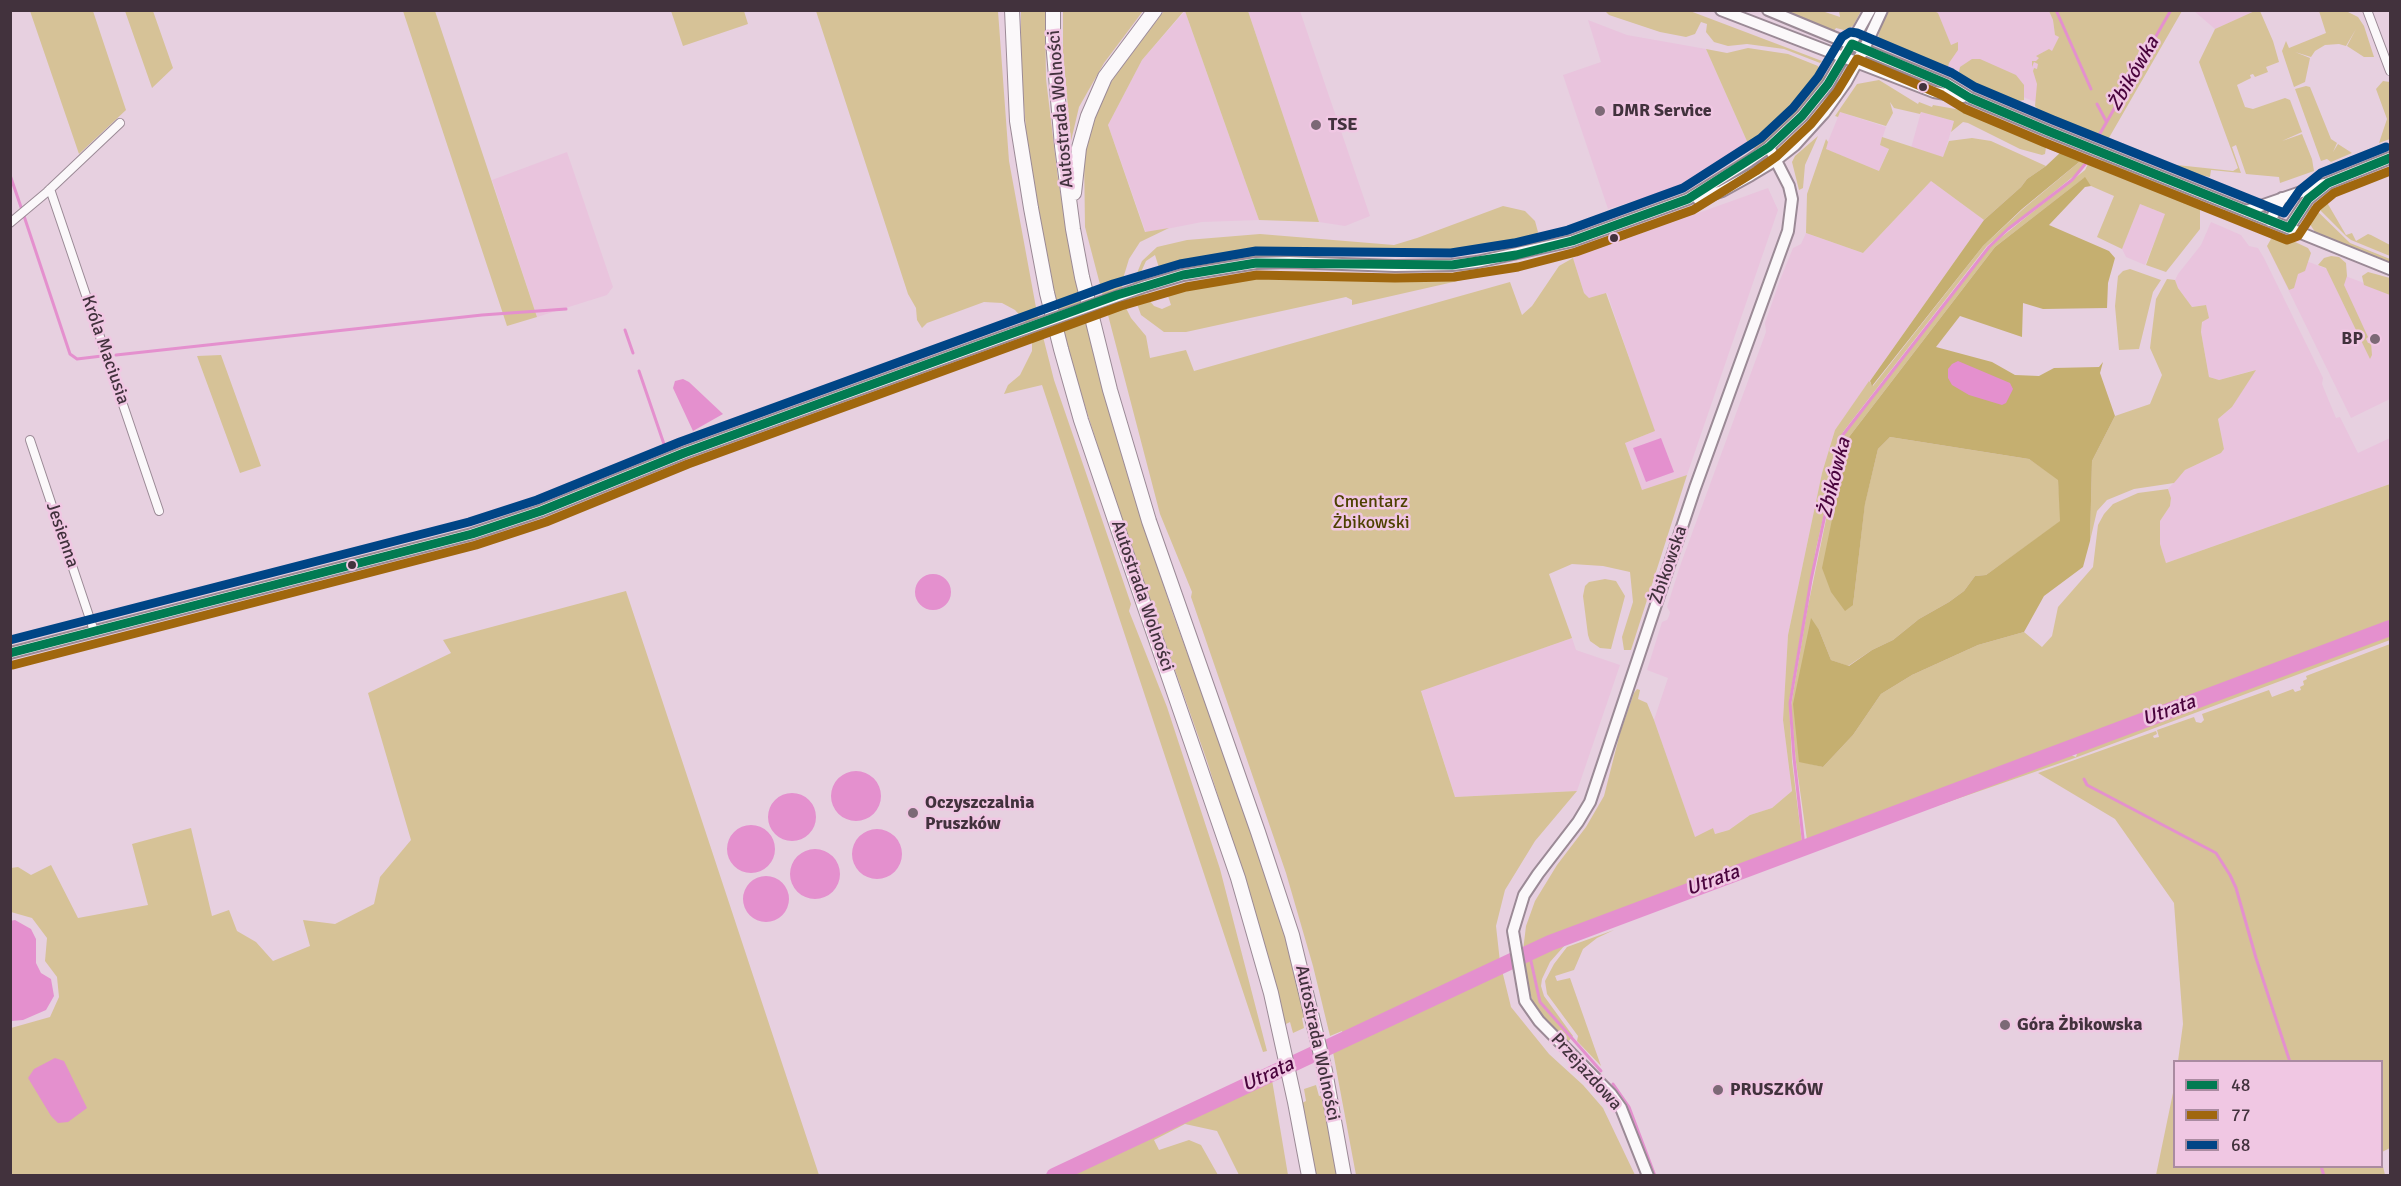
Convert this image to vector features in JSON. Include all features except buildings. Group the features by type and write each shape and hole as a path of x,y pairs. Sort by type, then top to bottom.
{"highway":[{"name":"Autostrada Wolności","path":"1012,10 1017,122 1033,218 1061,349 1081,420 1238,878 1265,971 1283,1046 1309,1176"},
{"name":"Autostrada Wolności","path":"1053,10 1053,41 1062,146 1073,229 1082,277 1110,390 1153,532 1284,910 1316,1032 1344,1176"},
{"path":"1073,229 1075,177 1079,148 1088,116 1105,77 1155,10"}],"main road":[{"path":"1721,10 1843,59 1934,92 1970,98"},
{"path":"1768,10 1947,84 1970,98 2391,269"},
{"path":"10,653 472,534 541,511 684,453 1011,334 1146,285 1184,275 1256,263 1452,265 1572,242 1688,199 1769,147 1816,100 1852,44 1870,10"},
{"path":"1688,199 1698,199 1722,191 1776,160 1795,145 1824,113 1857,64 1881,10"},
{"name":"Żbikowska","path":"1519,973 1513,931 1524,895 1578,822 1590,801 1695,488 1784,242 1792,199 1789,186 1769,147"},
{"path":"2246,211 2314,185 2328,183 2391,158"},
{"path":"2289,228 2308,199 2328,183"},
{"path":"2270,221 2282,198"},
{"name":"Przejazdowa","path":"1519,973 1525,1001 1532,1012 1611,1094 1621,1108 1648,1176"}],"street":[{"path":"2367,10 2391,71"},
{"path":"10,223 51,189 120,123"},
{"name":"Króla Maciusia","path":"51,189 159,511"},
{"name":"Jesienna","path":"30,440 94,631"}],"shaded area":[{"path":"1185,11 1259,220 1202,222 1146,233 1108,125 1142,60"},
{"path":"1248,11 1300,11 1370,216 1345,226 1319,222"},
{"path":"1891,11 2049,11 2055,35 2059,37 2053,71 2043,105 1897,46"},
{"path":"2194,11 2257,11 2215,29"},
{"path":"1588,20 1627,35 1706,49 1750,148 1721,164 1720,167 1710,169 1709,174 1677,193 1675,188 1608,209 1563,75 1601,62"},
{"path":"1840,112 1886,127 1880,145 1889,148 1879,171 1825,149"},
{"path":"1921,112 1954,121 1943,158 1911,148"},
{"path":"2063,150 2084,158 2022,209 1983,246 1872,386 1870,381 1984,220 2027,179"},
{"path":"567,152 613,287 607,295 537,317 492,180"},
{"path":"2085,177 2091,186 2085,187 2049,225 2109,251 2115,258 2108,283 2107,308 2043,309 2023,303 2022,337 1960,316 1936,347 1992,362 2015,375 2039,376 2054,368 2099,367 2103,362 2100,373 2115,416 2092,461 2090,541 2083,567 2044,596 2024,632 1978,645 1912,675 1881,694 1853,735 1823,767 1799,762 1793,704 1811,618 1819,630 1831,660 1849,666 1872,650 1893,640 1919,619 1949,602 1964,591 1975,576 1986,575 2060,521 2058,480 2029,459 1890,437 1878,449 1865,504 1853,605 1845,611 1831,592 1822,568 1849,437 1995,247"},
{"path":"1931,181 1984,220 1835,430 1822,473 1788,635 1783,720 1792,791 1772,808 1750,815 1729,830 1714,834 1713,828 1695,838 1654,720 1668,678 1647,670 1662,622 1669,616 1670,612 1667,607 1680,566 1766,332 1765,323 1780,280 1793,248 1801,244 1806,233 1863,253"},
{"path":"1768,188 1778,210 1687,475 1642,491 1625,443 1654,431 1607,293 1589,299 1584,293 1573,258"},
{"path":"2140,204 2166,214 2145,265 2126,257 2122,249"},
{"path":"2211,222 2241,235 2249,246 2258,248 2323,378 2322,384 2336,418 2340,417 2358,453 2390,438 2390,484 2166,563 2160,545 2160,521 2170,506 2171,498 2168,489 2185,470 2221,453 2224,449 2218,419 2232,407 2255,370 2219,380 2209,377 2201,332 2205,305 2192,307 2175,280 2201,245"},
{"path":"2267,246 2390,293 2390,399 2351,418"},
{"path":"1958,361 2010,383 2013,389 2006,403 2002,405 1969,395 1952,385 1948,378 1948,369"},
{"path":"683,379 723,414 693,431 673,388 675,381"},
{"path":"1661,438 1674,472 1646,482 1633,448"},
{"path":"933,574 946,579 951,592 946,605 933,610 920,605 915,592 920,579"},
{"path":"1572,638 1576,650 1620,665 1577,791 1455,797 1421,690"},
{"path":"856,771 874,778 881,796 874,814 856,821 838,814 831,796 838,778"},
{"path":"787,793 797,793 809,800 816,812 816,822 809,834 797,841 787,841 772,830 768,822 768,812 779,797"},
{"path":"751,825 768,832 775,849 768,866 751,873 734,866 727,849 734,832"},
{"path":"877,829 886,831 897,840 902,854 900,863 891,874 877,879 868,877 857,868 852,854 854,845 863,834"},
{"path":"810,849 820,849 833,856 840,869 840,879 833,892 820,899 810,899 801,895 794,888 790,879 790,869 794,860 801,853"},
{"path":"766,876 782,883 789,899 782,915 766,922 750,915 743,899 750,883"},
{"path":"15,920 31,929 36,939 36,963 41,973 51,979 54,996 46,1010 23,1020 11,1021 10,921"},
{"path":"55,1058 64,1061 87,1108 68,1122 58,1123 51,1116 28,1078 34,1069"}],"green space":[{"path":"2257,10 2260,11 2273,41 2279,62 2266,67 2268,72 2255,77 2253,74 2250,75 2251,78 2237,85 2245,107 2253,109 2285,98 2290,100 2302,132 2282,141 2302,134 2314,171 2280,183 2279,177 2246,174 2236,145 2232,147 2241,173 2211,170 2210,177 2180,171 2179,174 2175,172 2175,169 2169,170 2122,151 2122,149 2158,163 2233,171 2238,168 2199,62 2215,29"},
{"path":"30,11 93,11 126,110 79,154"},
{"path":"125,11 153,11 173,68 152,88"},
{"path":"403,11 435,11 537,317 507,326"},
{"path":"671,11 744,11 748,24 683,46"},
{"path":"816,11 998,11 1009,161 1037,313 1054,380 1131,604 1129,611 1167,707 1220,869 1267,1051 1263,1052 1042,385 1004,394 1008,385 1020,375 1032,351 1032,339 1024,320 1015,310 1002,303 984,302 927,323 922,328 917,320 916,308 908,294"},
{"path":"1021,11 1045,11 1046,79 1058,179 1072,263 1099,377 1131,487 1173,614 1251,829 1288,945 1307,1016 1302,1018 1304,1028 1293,1033 1290,1022 1284,1025 1207,761 1114,497 1073,368 1053,291 1027,141 1021,69"},
{"path":"1063,11 1143,11 1104,63 1079,107 1071,141 1063,52"},
{"name":"Cmentarz Żbikowski","path":"1164,11 1184,11 1142,60 1108,125 1145,232 1169,228 1140,242 1129,259 1122,282 1123,302 1131,318 1146,336 1150,358 1186,350 1194,371 1510,282 1522,315 1532,306 1559,266 1573,258 1584,293 1589,298 1606,293 1655,431 1625,443 1642,490 1687,475 1631,650 1624,650 1622,637 1633,602 1630,572 1603,566 1572,564 1549,574 1572,638 1421,691 1455,797 1577,791 1535,841 1505,890 1496,926 1500,962 1511,1007 1549,1054 1583,1085 1603,1108 1635,1175 1356,1175 1333,1052 1346,1045 1342,1031 1330,1036 1313,966 1286,873 1191,597 1192,592 1160,514 1085,227 1084,153 1096,111 1113,79"},
{"path":"1185,11 1248,11 1319,222 1259,220"},
{"path":"1605,11 1690,11 1822,61 1820,63 1784,49 1747,44 1728,46 1714,42 1706,32 1707,24 1701,22 1695,34 1686,37 1660,32 1609,15"},
{"path":"1786,11 1822,11 1840,17 1839,11 1861,11 1853,26 1844,30 1836,28 1834,31"},
{"path":"1885,11 1934,11 1938,13 1951,45 1958,42 1958,50 1949,63 1946,74 1925,63 1927,58 1922,56 1920,61 1881,44 1878,38 1880,28 1878,26"},
{"path":"2049,11 2182,11 2106,143 2046,120 2035,106 2037,84 2033,71 2034,68 2037,69 2038,64 2034,62 2032,67 2032,61 2036,61 2039,58 2036,56 2049,49 2052,51 2059,37 2055,35"},
{"path":"2319,11 2346,11 2358,17 2364,26 2374,57 2364,57 2347,46 2356,29 2346,46 2325,45 2315,51 2311,57 2295,52 2310,58 2305,82 2294,87 2282,51 2286,41 2289,48 2326,33"},
{"path":"1748,48 1788,54 1818,66 1825,76 1825,80 1799,114 1759,149 1750,148 1706,49 1727,53"},
{"path":"1972,59 1980,59 2016,75 2024,85 2024,100 2009,103 1957,80 1960,67"},
{"path":"1879,80 1918,104 1919,102 1932,107 1933,105 1978,113 2047,141 2045,154 2020,149 1968,123 1963,122 1951,132 1954,121 1921,112 1920,114 1894,108 1890,102 1893,113 1886,126 1840,112 1838,117 1835,116 1857,84"},
{"path":"2383,81 2390,82 2390,139 2379,143 2387,119 2376,89"},
{"path":"2310,87 2331,139 2337,143 2333,152 2338,144 2352,153 2331,162 2327,159 2321,161 2295,89"},
{"path":"1818,136 1805,165 1803,188 1799,190 1792,162 1795,156"},
{"path":"1882,137 1943,157 1949,141 1972,138 1991,141 2046,166 2027,179 1984,220 1931,181 1863,253 1806,233 1807,194 1826,139 1828,142 1826,149 1879,171 1889,149 1880,145"},
{"path":"2084,158 2086,159 2080,171 1987,246 1843,432 1816,549 1789,702 1792,761 1802,842 1585,923 1523,951 1526,926 1535,901 1557,865 1586,827 1604,796 1620,733 1637,689 1640,690 1638,699 1647,703 1654,720 1695,837 1713,828 1715,834 1729,830 1750,815 1772,808 1792,791 1783,720 1788,635 1822,473 1835,430 1869,381 1873,386 1983,246"},
{"path":"2090,160 2100,164 2102,160 2200,200 2200,229 2166,272 2146,265 2165,214 2140,204 2122,249 2097,237 2114,196 2091,186 2084,178 1995,247 1849,437 1837,503 1853,605 1865,503 1878,449 1890,437 2029,459 2058,479 2061,521 1986,575 1975,576 1964,591 1949,602 1919,619 1893,640 1872,650 1848,666 1831,660 1819,630 1799,761 1823,767 1853,735 1881,694 1912,675 1978,645 2024,632 2042,647 2052,636 2058,607 2093,567 2098,525 2104,514 2113,504 2138,493 2168,489 2171,498 2170,506 2160,521 2160,544 2166,563 2390,484 2390,623 1807,840 1791,706 1807,611 1843,438 1848,428 1989,247 2085,170"},
{"path":"2329,193 2330,196 2325,199 2346,235 2352,233 2356,241 2368,234 2371,235 2390,245 2390,256 2351,240 2314,204"},
{"path":"2309,203 2350,243 2390,259 2390,263 2315,232 2306,218"},
{"path":"1503,206 1525,211 1535,221 1538,232 1528,244 1440,257 1297,253 1160,271 1155,255 1146,261 1141,272 1144,294 1154,306 1162,309 1171,305 1166,290 1217,278 1284,272 1415,276 1469,272 1473,274 1471,278 1352,305 1352,300 1346,297 1186,332 1164,332 1141,315 1137,304 1133,286 1137,273 1142,261 1157,247 1187,240 1260,234 1394,245"},
{"path":"2280,235 2308,248 2311,253 2305,271 2298,274 2294,288 2289,290 2267,246 2271,239"},
{"path":"2339,257 2346,263 2347,276 2344,285 2368,337 2366,339 2368,343 2371,343 2370,359 2326,268 2318,265 2324,258"},
{"path":"2130,269 2161,280 2153,292 2139,349 2119,350 2115,306 2118,276"},
{"path":"2368,272 2390,278 2390,295 2364,285 2362,276"},
{"path":"2167,279 2175,280 2192,307 2206,305 2209,318 2202,322 2201,332 2209,377 2219,380 2256,370 2232,407 2218,419 2224,449 2221,453 2185,470 2174,483 2134,489 2107,500 2097,511 2090,541 2092,461 2115,416 2150,404 2162,375 2150,348 2156,299"},
{"path":"221,355 261,466 240,473 197,356"},
{"path":"1605,579 1616,581 1625,596 1611,649 1600,648 1590,641 1583,596 1585,586 1589,582"},
{"path":"626,591 819,1175 11,1175 11,1028 50,1017 59,997 57,977 45,961 47,938 32,918 11,912 11,868 18,867 31,875 51,865 78,918 148,905 132,844 191,828 212,916 229,910 237,931 256,942 273,961 310,946 303,920 335,924 374,904 380,877 411,840 368,693 451,653 443,640"},
{"path":"2390,633 2390,640 2072,759 1902,818 1565,945 1550,962 1541,986 1544,996 1573,1036 1567,1043 1545,1020 1533,1002 1524,960 1535,954 2067,754 2076,757 2078,750"},
{"path":"2390,644 2390,1148 2383,1152 2383,1060 2178,1060 2183,1024 2174,903 2115,819 2038,773 2156,731 2154,738 2159,737 2157,730 2194,717 2196,722 2201,723 2204,720 2202,714 2269,690 2272,697 2293,689 2295,692 2301,690 2300,687 2304,685 2303,681 2307,679 2306,676"},
{"path":"1614,930 1597,938 1583,949 1574,970 1555,976 1557,981 1570,978 1601,1066 1577,1041 1578,1036 1547,994 1545,981 1567,947"},
{"path":"1272,1080 1288,1175 1239,1175 1217,1131 1185,1124 1154,1140 1159,1150 1189,1140 1201,1145 1218,1175 1065,1175 1150,1134"},
{"path":"1316,1085 1319,1096 1324,1095 1338,1175 1314,1175 1302,1103 1306,1101 1304,1089"},
{"path":"2173,1093 2173,1168 2383,1166 2385,1175 2156,1175"}],"waterway":[{"path":"2056,10 2091,89"},
{"name":"Żbikówka","path":"2098,137 2171,10"},
{"path":"2097,104 2106,121"},
{"name":"Żbikówka","path":"1804,847 1790,703 1811,580 1842,436 1989,247 2008,229 2072,180 2086,163"},
{"path":"10,175 22,210"},
{"path":"24,216 70,354 77,359 102,356"},
{"path":"116,355 482,315 566,309"},
{"path":"625,330 633,353"},
{"path":"639,371 666,450"},
{"name":"Utrata","path":"1054,1176 1550,943 2390,628"},
{"path":"2084,779 2087,785 2216,853 2236,888 2289,1060"},
{"path":"1529,952 1540,1002 1601,1071"},
{"path":"1613,1084 1629,1107 1655,1176"},
{"path":"2322,1168 2324,1176"}],"transit line":[{"name":"68","path":"10,640 469,522 537,500 680,442 1113,284 1180,264 1256,251 1451,253 1514,243 1568,230 1683,188 1761,138 1793,108 1818,77 1842,37 1850,32 1952,73 1975,87 2053,120 2284,213 2300,190 2321,173 2386,147"},
{"name":"48","path":"10,653 472,534 541,511 684,453 1117,295 1183,275 1256,263 1452,265 1516,255 1572,241 1688,199 1769,147 1802,116 1828,84 1852,44 1947,84 1970,98 2048,131 2289,228 2308,199 2328,183 2390,158"},
{"name":"77","path":"13,665 476,545 546,522 688,464 1121,306 1186,287 1257,275 1454,277 1518,267 1576,252 1693,210 1756,171 1777,156 1811,124 1837,92 1857,59 2043,142 2287,240 2298,236 2317,207 2334,193 2390,171"}],"place":[{"name":"DMR Service","path":"1600,111"},
{"name":"TSE","path":"1316,125"},
{"name":"BP","path":"2375,339"},
{"name":"Oczyszczalnia Pruszków","path":"913,813"},
{"name":"Góra Żbikowska","path":"2005,1025"},
{"name":"PRUSZKÓW","path":"1718,1090"}]}
